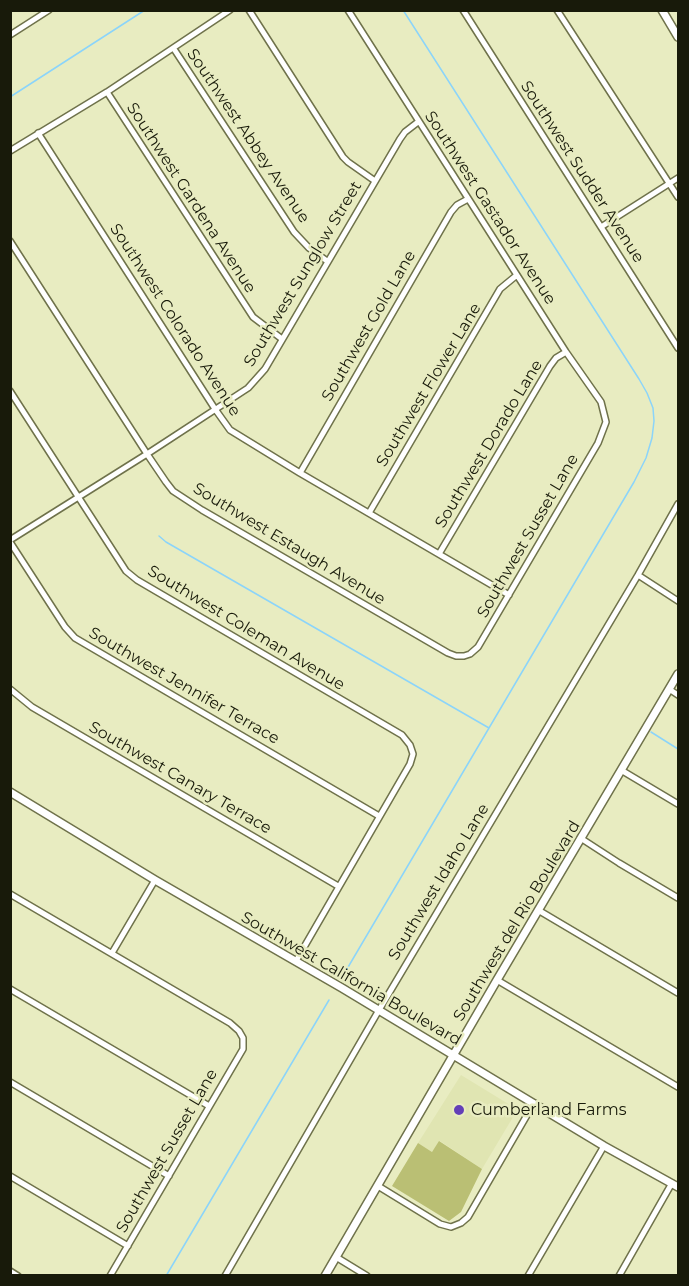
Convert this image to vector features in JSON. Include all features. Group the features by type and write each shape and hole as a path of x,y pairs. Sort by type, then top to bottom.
{"street":[{"path":"10,35 50,10"},
{"path":"10,151 107,92 230,10"},
{"path":"249,10 343,157 375,182"},
{"name":"Southwest Gastador Avenue","path":"348,10 600,402 606,422"},
{"path":"557,10 678,197"},
{"path":"662,10 678,37"},
{"name":"Southwest Sudder Avenue","path":"467,12 678,348"},
{"name":"Southwest Abbey Avenue","path":"174,49 294,232 309,248 327,261"},
{"name":"Southwest Gardena Avenue","path":"107,92 253,317 282,339"},
{"name":"Southwest Sunglow Street","path":"10,541 248,388 265,369 400,139 418,122"},
{"name":"Southwest Colorado Avenue","path":"38,133 230,430 509,595"},
{"path":"601,228 678,177"},
{"name":"Southwest Gold Lane","path":"300,473 451,212 468,199"},
{"name":"Southwest Estaugh Avenue","path":"10,241 147,454 173,490 448,654 464,656"},
{"name":"Southwest Flower Lane","path":"369,513 500,290 518,276"},
{"name":"Southwest Dorado Lane","path":"439,554 550,366 556,358 566,352"},
{"name":"Southwest Coleman Avenue","path":"10,391 126,571 137,580 402,735 410,745 412,754 410,764 379,816"},
{"name":"Southwest Susset Lane","path":"464,656 478,647 598,443 606,422"},
{"name":"Southwest Idaho Lane","path":"225,1275 678,504"},
{"name":"Southwest Jennifer Terrace","path":"10,541 65,627 75,638 379,816"},
{"path":"638,575 678,601"},
{"name":"Southwest del Rio Boulevard","path":"325,1275 678,674"},
{"name":"Southwest Canary Terrace","path":"10,689 32,707 338,886"},
{"path":"669,689 678,695"},
{"path":"621,770 678,804"},
{"name":"Southwest California Boulevard","path":"10,792 604,1146 675,1185"},
{"path":"296,961 379,816"},
{"path":"582,839 678,898"},
{"path":"10,894 112,953 155,880"},
{"path":"538,910 678,993"},
{"name":"Southwest Susset Lane","path":"110,1275 243,1049 243,1038 230,1023 112,953"},
{"path":"497,980 678,1087"},
{"path":"10,989 209,1106"},
{"path":"10,1082 169,1176"},
{"path":"378,1186 440,1224 451,1227 461,1223 468,1217 534,1103"},
{"path":"528,1275 604,1146"},
{"path":"10,1176 128,1246"},
{"path":"619,1275 675,1185"},
{"path":"336,1257 367,1275"},
{"path":"10,1271 18,1275"}],"shaded area":[{"path":"461,1075 515,1108 516,1112 482,1169 440,1141 432,1152 418,1143"},
{"path":"439,1141 482,1169 461,1212 449,1221 392,1186 418,1143 432,1152"}],"waterway":[{"path":"10,97 145,10"},
{"path":"344,974 634,482 646,458 654,421 653,408 639,379 403,10"},
{"path":"159,536 489,728"},
{"path":"651,732 678,749"},
{"path":"166,1276 329,1000"}],"place":[{"name":"Cumberland Farms","path":"459,1110"}]}
